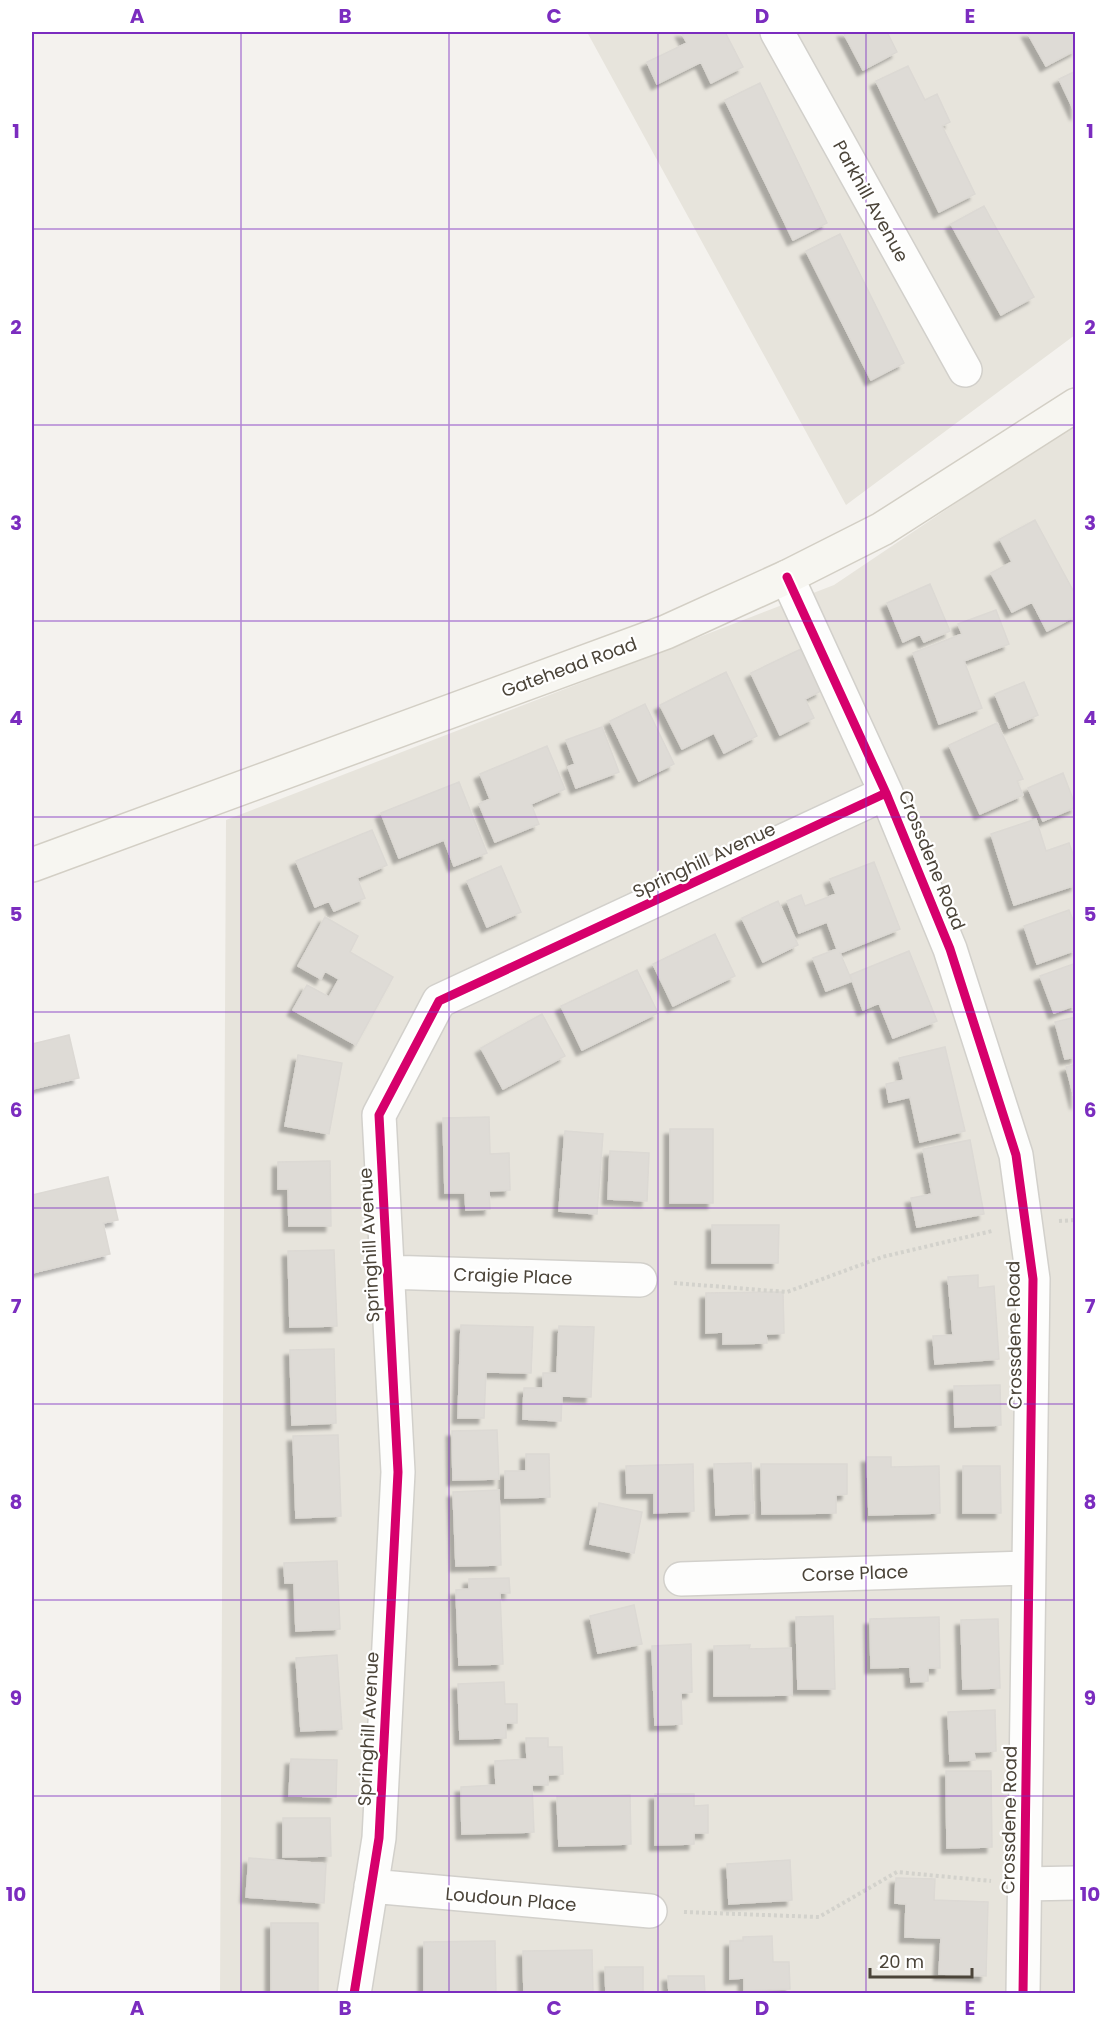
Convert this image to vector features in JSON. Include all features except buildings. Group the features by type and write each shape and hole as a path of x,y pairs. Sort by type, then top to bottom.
{"main road":[{"name":"Gatehead Road","path":"32,865 666,632 788,577 882,529 1076,405"}],"street":[{"name":"Parkhill Avenue","path":"777,32 965,370"},
{"name":"Crossdene Road","path":"788,577 886,793 950,949 1017,1155 1033,1279 1023,1994"},
{"name":"Springhill Avenue","path":"354,1994 379,1838 398,1472 379,1115 439,1001 886,793"},
{"name":"Craigie Place","path":"386,1272 640,1280"},
{"name":"Corse Place","path":"681,1579 1029,1568"},
{"path":"1024,1884 1076,1883"},
{"name":"Loudoun Place","path":"371,1886 650,1911"}],"path":[{"path":"640,1280 787,1292 882,1257 1026,1223 1076,1220"},
{"path":"650,1911 819,1917 897,1872 1024,1884"}],"shaded area":[{"path":"587,32 1075,32 1075,335 846,505"},
{"path":"1075,423 1075,1993 220,1994 226,820 834,585"}],"cycle path":[{"path":"787,577 886,793 950,949 1016,1155 1033,1279 1023,1994"},
{"path":"354,1994 379,1838 398,1472 379,1115 439,1001 886,793"}]}
